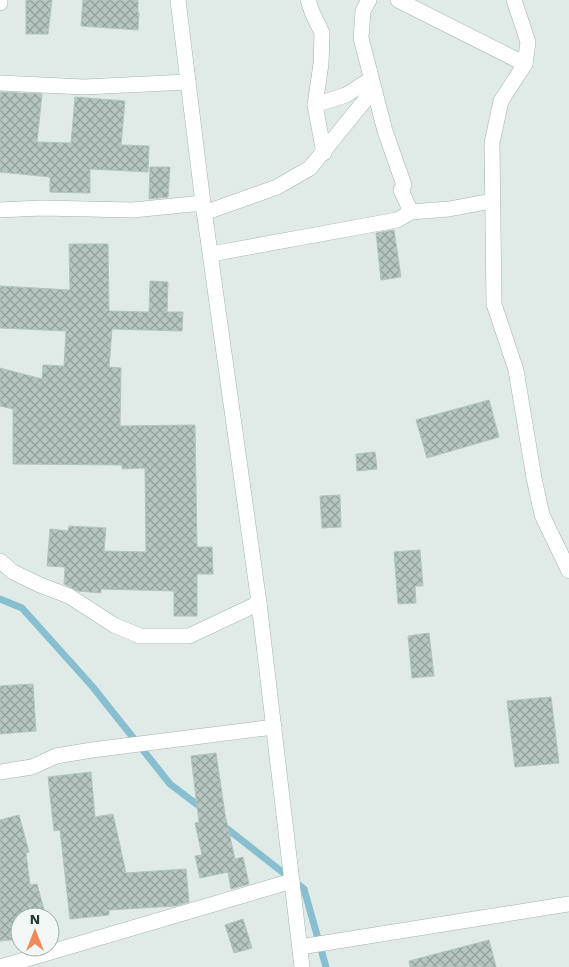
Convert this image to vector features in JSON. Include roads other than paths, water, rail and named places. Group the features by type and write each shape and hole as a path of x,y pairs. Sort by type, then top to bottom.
{"street":[{"path":"178,0 210,254 259,603 302,967"},
{"path":"308,0 322,33 321,64 315,105 324,153"},
{"path":"369,0 363,10 361,38 385,131 404,185 401,190 411,212"},
{"path":"398,0 525,64"},
{"path":"514,0 528,42 525,64 501,101 492,143 494,304 516,370 542,516 569,572"},
{"path":"0,83 84,88 188,82"},
{"path":"315,105 373,84"},
{"path":"0,210 41,208 133,210 204,208 277,187 310,168 324,153 373,84"},
{"path":"210,254 397,220 411,212 449,209 492,201"},
{"path":"0,561 13,572 69,596 114,625 140,636 189,636 259,603"},
{"path":"0,772 32,767 65,754 274,728"},
{"path":"0,967 292,881"},
{"path":"300,947 569,904"}],"waterway":[{"path":"0,599 22,608 92,686 170,784 203,809"},
{"path":"221,824 304,889 326,967"}]}
